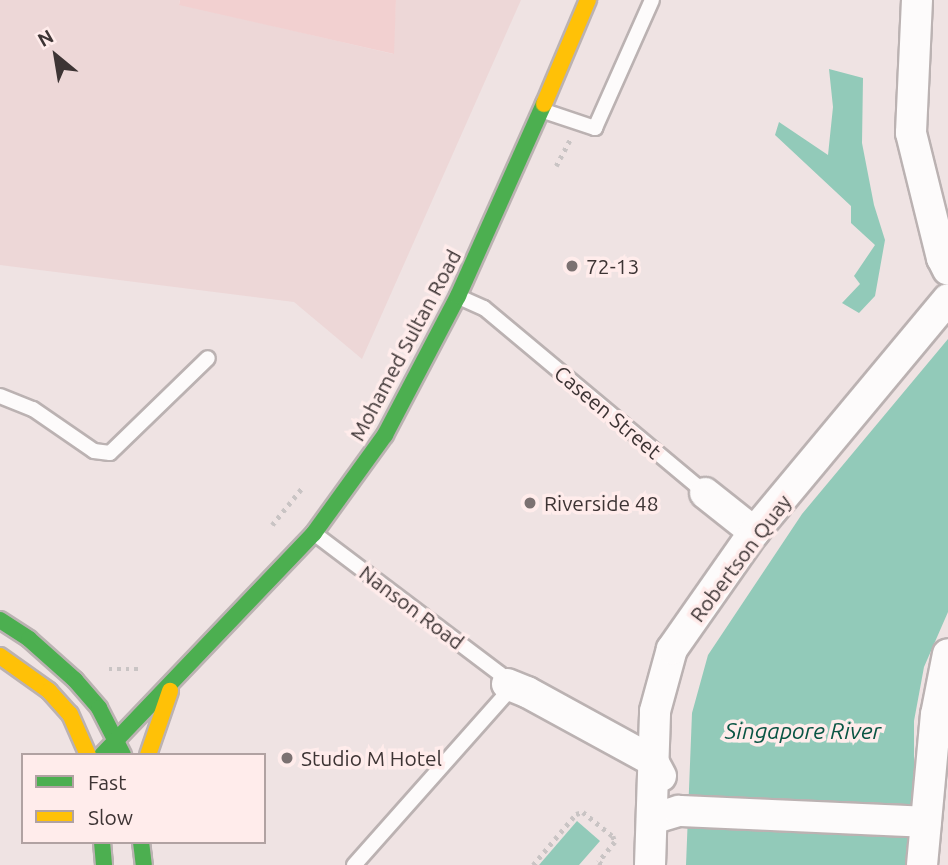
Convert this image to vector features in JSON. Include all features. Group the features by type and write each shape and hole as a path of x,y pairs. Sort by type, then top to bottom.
{"street":[{"name":"Mohamed Sultan Road","path":"104,753 314,533 385,435 458,296 542,110 588,0"},
{"path":"917,0 911,133 945,264"},
{"name":"Robertson Quay","path":"653,761 655,711 672,649 754,532 948,299"},
{"name":"Caseen Street","path":"705,493 754,532"},
{"path":"0,620 29,639 75,680 99,708 122,753"},
{"path":"922,865 936,715 948,654"},
{"path":"0,656 50,691 70,714 87,753"},
{"path":"75,680 99,687"},
{"path":"135,691 173,682"},
{"path":"149,753 173,682"},
{"name":"Nanson Road","path":"507,684 527,692 653,761"},
{"path":"650,865 666,815 653,761"},
{"path":"666,815 926,822"},
{"path":"102,844 104,865"},
{"path":"141,844 144,865"}],"lane":[{"path":"542,110 595,128 652,0"},
{"name":"Caseen Street","path":"458,296 484,308 705,493"},
{"path":"2,400 33,409 94,451 110,453 208,358"},
{"name":"Nanson Road","path":"314,533 500,674 507,684"},
{"path":"354,865 506,694 507,684"}],"path":[{"path":"271,527 304,485"},
{"path":"101,669 142,669"},
{"path":"533,865 576,814 583,812 613,836 615,842 600,862 603,865"}],"shaded area":[{"path":"0,0 180,0 179,4 393,54 396,0 521,0 362,359 294,302 0,265"},
{"path":"180,0 396,0 394,54 179,5"}],"water":[{"path":"829,69 863,78 862,143 874,205 885,240 875,296 859,313 842,303 860,284 854,276 875,245 851,223 851,206 775,135 779,122 828,155 833,107"},
{"name":"Singapore River","path":"948,339 948,612 924,667 914,721 914,836 909,865 686,865 692,713 708,655 802,514"},
{"path":"577,821 600,841 579,865 539,865"}],"traffic: fast":[{"path":"104,753 314,533 385,435 458,296 544,104"},
{"path":"0,620 29,639 75,680 99,708 122,753"},
{"path":"102,844 104,865"},
{"path":"141,844 144,865"}],"traffic: slow":[{"path":"544,104 588,0"},
{"path":"0,656 49,691 70,714 87,753"},
{"path":"149,753 170,691"}],"place":[{"name":"72-13","path":"572,266"},
{"name":"Riverside 48","path":"530,503"},
{"name":"Studio M Hotel","path":"287,758"}]}
